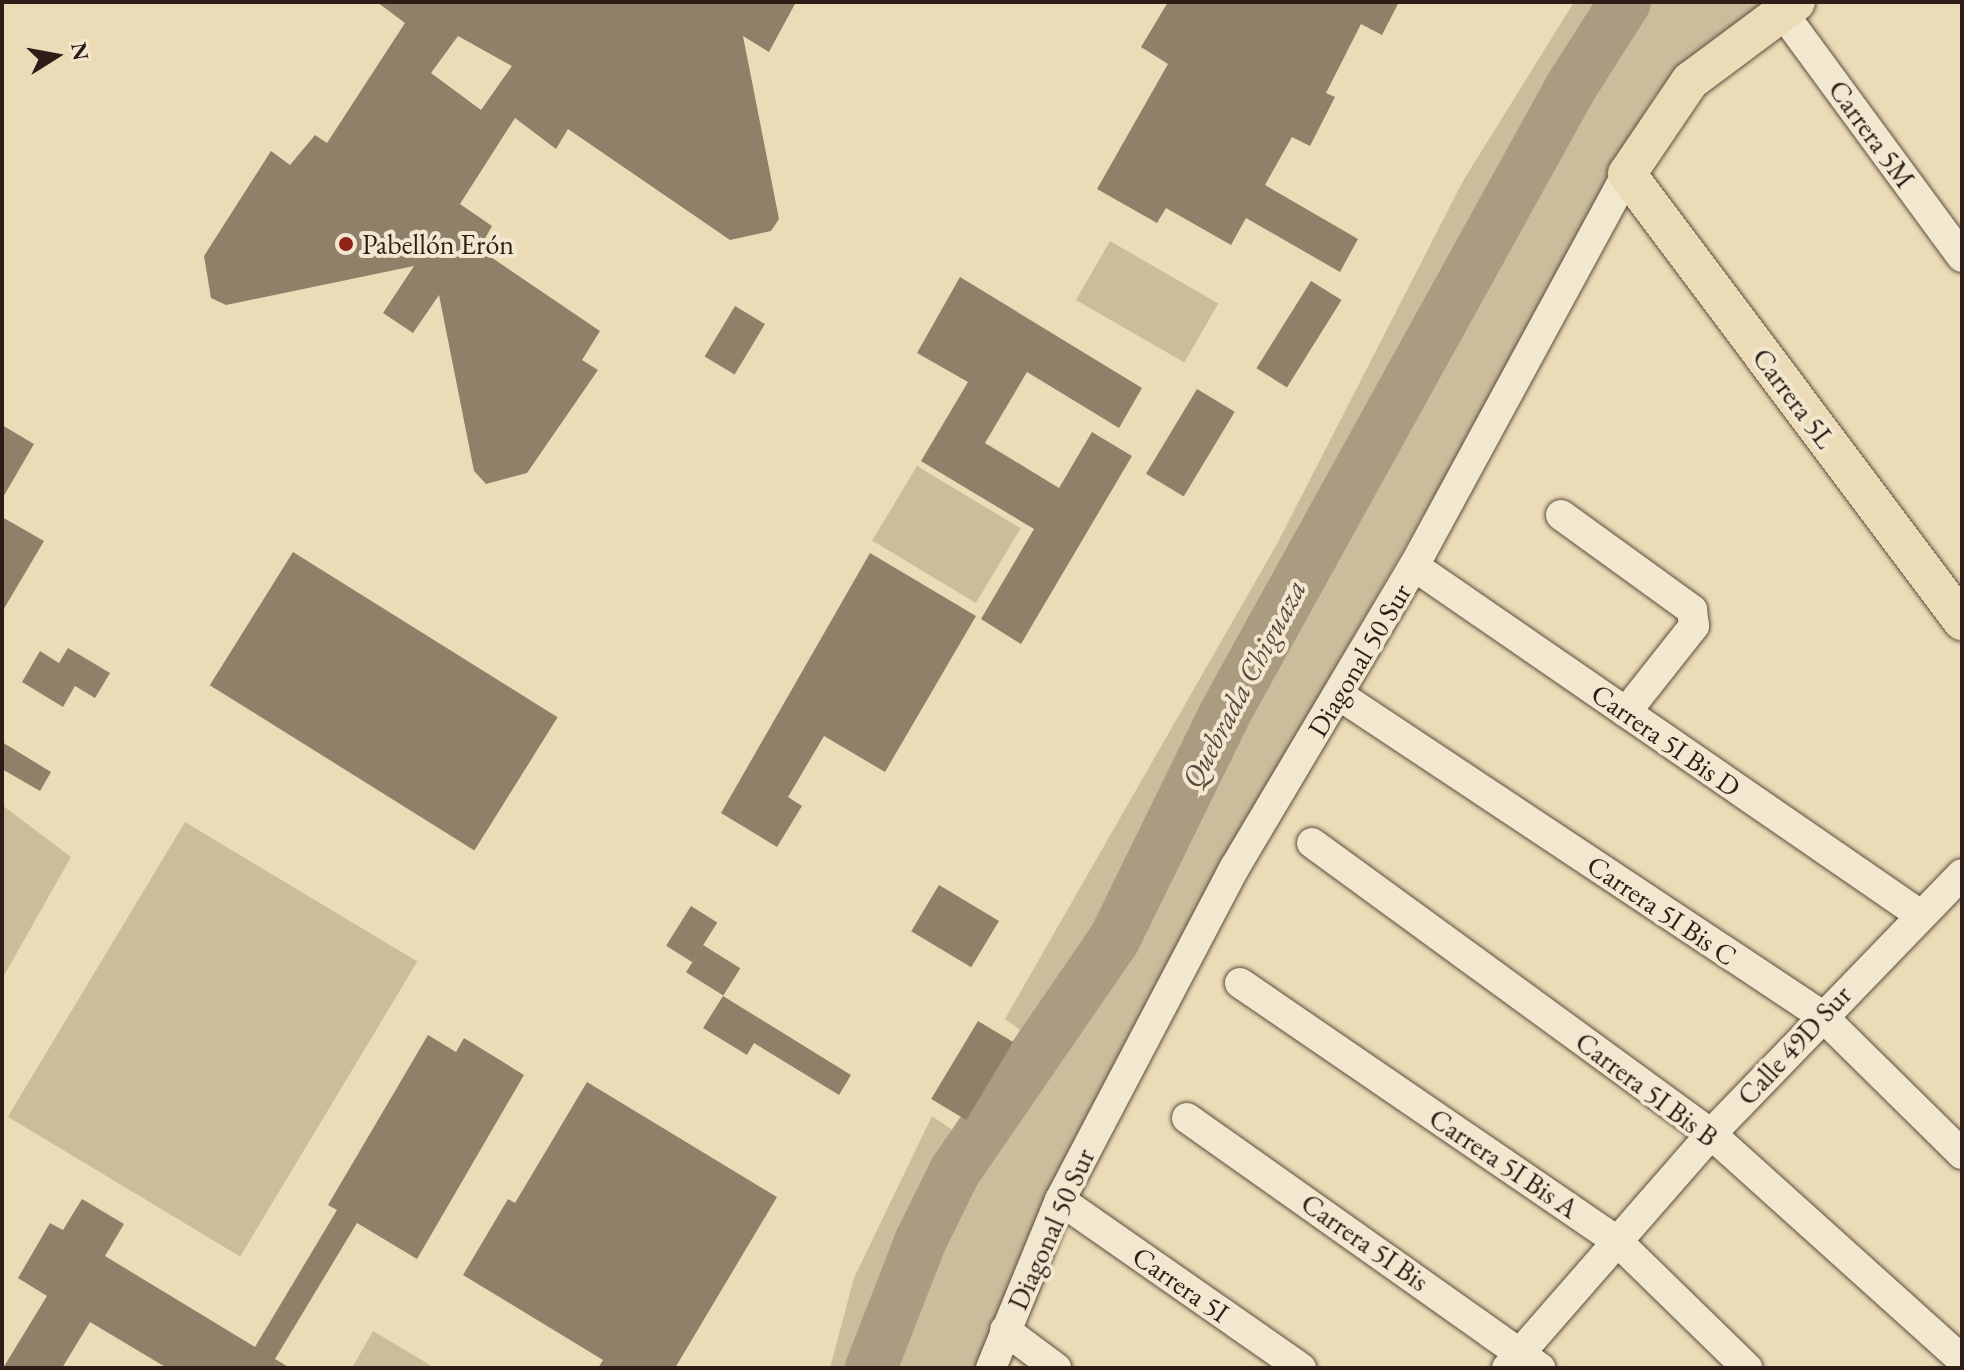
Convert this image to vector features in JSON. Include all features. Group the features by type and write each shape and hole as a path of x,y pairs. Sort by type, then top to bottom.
{"main road":[{"name":"Diagonal 50 Sur","path":"1627,174 1690,81 1789,7"},
{"name":"Carrera 5L","path":"1627,174 1962,621"}],"street":[{"name":"Carrera 5M","path":"1789,7 1962,257"},
{"name":"Diagonal 50 Sur","path":"991,1368 1060,1200 1235,867 1414,566 1627,174"},
{"path":"1561,515 1692,610 1694,626 1626,712"},
{"name":"Carrera 5I Bis D","path":"1414,566 1919,914"},
{"name":"Carrera 5I Bis C","path":"1339,695 1821,1015 1962,1154"},
{"name":"Carrera 5I Bis B","path":"1312,843 1711,1134 1961,1365"},
{"name":"Calle 49D Sur","path":"1523,1362 1617,1241 1711,1134 1919,914 1960,880"},
{"name":"Carrera 5I Bis A","path":"1240,983 1617,1241 1747,1368"},
{"name":"Carrera 5I Bis","path":"1187,1118 1523,1362"},
{"name":"Carrera 5I","path":"1060,1200 1301,1368"},
{"path":"1005,1330 1056,1368"}],"shaded area":[{"path":"1574,2 1766,2 1682,66 1655,95 1625,146 1461,450 1197,906 1060,1167 978,1368 830,1368 854,1278 932,1116 961,1136 1031,1038 1005,1019 1278,542 1463,181"},
{"path":"1110,241 1218,304 1184,362 1076,300"},
{"path":"917,466 1021,528 976,603 872,541"},
{"path":"2,805 71,857 2,979"},
{"path":"185,822 417,962 240,1256 8,1117"},
{"path":"373,1331 435,1368 352,1368"}],"building":[{"name":"Pabellón Erón","path":"377,2 796,2 769,52 743,36 779,219 771,231 730,240 568,129 556,149 515,118 460,204 492,226 479,249 600,331 582,360 598,370 527,473 486,484 474,471 439,295 413,333 383,313 414,266 226,305 211,298 204,256 271,151 290,165 315,135 327,143 405,23","holes":["458,36 512,66 481,110 431,73"]},
{"path":"1168,2 1399,2 1382,35 1361,24 1326,93 1335,97 1310,146 1292,137 1265,185 1358,239 1340,272 1246,218 1231,245 1166,208 1157,223 1097,189 1168,64 1141,47"},
{"path":"960,277 1142,388 1119,428 1027,372 985,443 1059,488 1092,432 1132,456 1021,644 981,619 1034,529 921,461 968,382 917,353"},
{"path":"1311,281 1342,300 1287,387 1256,368"},
{"path":"735,306 765,324 735,375 705,357"},
{"path":"1197,389 1235,412 1184,497 1146,474"},
{"path":"2,425 34,444 2,499"},
{"path":"2,517 44,541 2,612"},
{"path":"293,552 558,717 474,850 210,685"},
{"path":"870,553 976,616 885,772 824,736 788,797 802,806 777,847 721,813"},
{"path":"68,648 110,673 95,698 75,686 63,707 22,682 40,651 59,663"},
{"path":"2,742 51,772 40,791 2,769"},
{"path":"939,885 999,921 971,967 911,931"},
{"path":"691,906 717,922 692,962 666,946"},
{"path":"703,945 740,968 723,995 686,972"},
{"path":"723,996 851,1075 839,1095 754,1043 747,1055 703,1028"},
{"path":"978,1021 1013,1042 966,1120 931,1099"},
{"path":"428,1035 456,1052 464,1038 524,1075 417,1259 357,1223 275,1359 290,1368 167,1368 90,1322 62,1368 3,1368 47,1296 18,1278 50,1223 63,1230 82,1199 124,1224 105,1256 255,1347 337,1210 328,1205"},
{"path":"587,1082 777,1197 675,1368 598,1368 603,1360 463,1275 508,1199 515,1203"}],"waterway":[{"name":"Quebrada Chiguaza","path":"871,1368 920,1242 955,1171 1114,940 1224,715 1571,87 1625,2"}],"place":[{"name":"Pabellón Erón","path":"346,244"}]}
